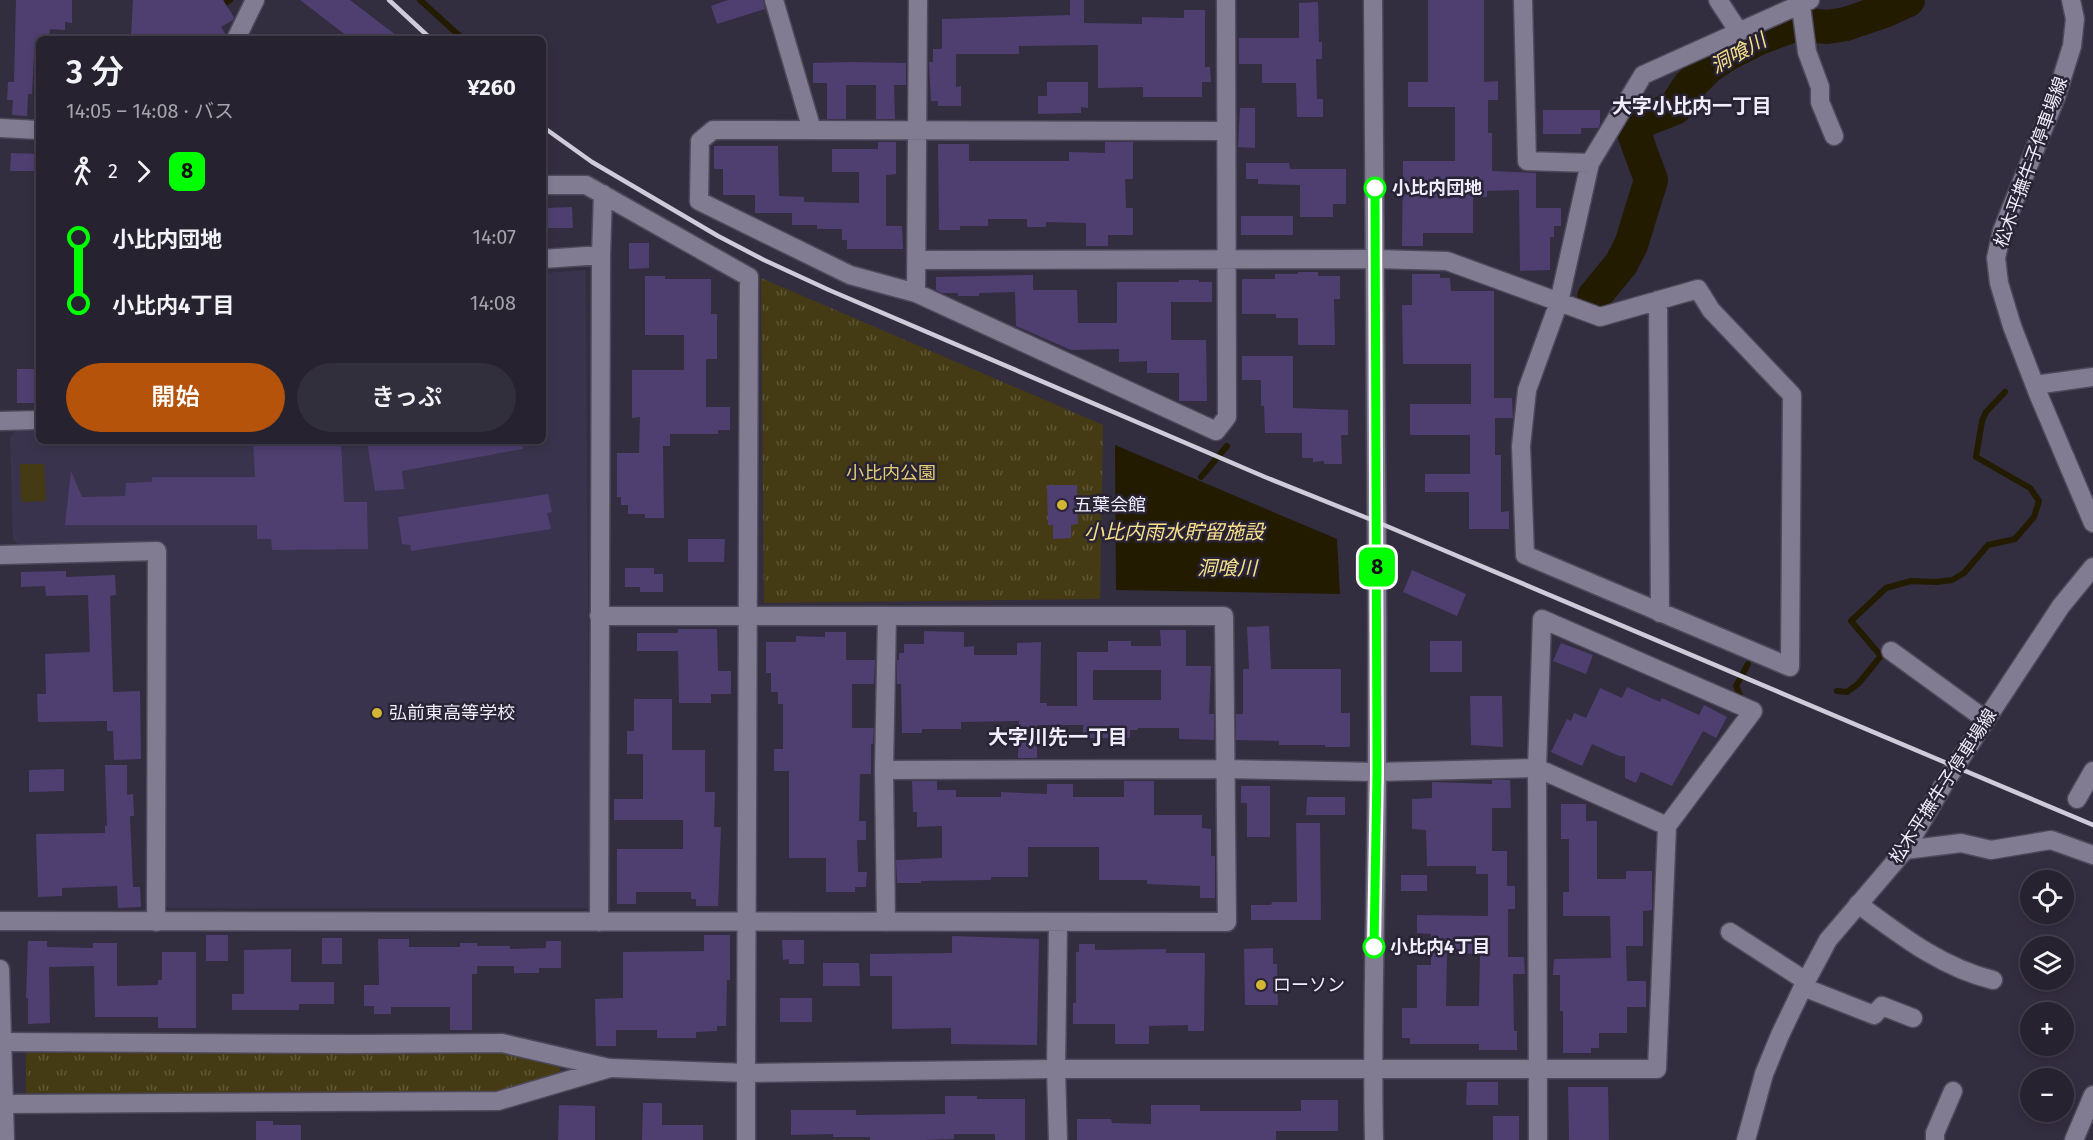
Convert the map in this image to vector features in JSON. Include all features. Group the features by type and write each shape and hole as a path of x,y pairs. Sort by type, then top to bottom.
{"street":[{"path":"237,36 255,0"},
{"path":"774,0 812,130"},
{"path":"916,293 918,0"},
{"path":"1226,0 1227,417 1216,431 916,293 850,275 699,201 700,141 713,130 1226,131"},
{"path":"1373,0 1377,772 1372,1069 1374,1140"},
{"path":"1523,0 1527,161 1590,163"},
{"path":"1718,0 1739,32"},
{"name":"松木平撫牛子停車場線","path":"2071,0 2075,19 2072,46 2056,97 2002,231 1996,258 1999,283 2012,326 2093,523"},
{"path":"916,260 1376,259 1447,261 1559,302 1600,317 1698,290 1711,310 1792,395 1790,667 1525,555 1521,446 1527,390 1559,302 1590,163 1643,75 1739,32 1804,12 1807,52 1820,87 1820,102 1834,136"},
{"path":"0,128 36,130"},
{"path":"546,185 586,185 748,277 746,1140"},
{"path":"599,921 603,194"},
{"path":"546,259 601,255"},
{"path":"1658,300 1660,613"},
{"path":"2035,385 2093,377"},
{"path":"0,422 36,420"},
{"path":"0,555 157,551 156,921"},
{"name":"松木平撫牛子停車場線","path":"1746,1140 1764,1074 1804,984 1828,940 1905,850 1947,779 2061,606 2093,567"},
{"path":"0,921 1227,922 1224,616 770,614 599,616"},
{"path":"886,922 884,770 888,616"},
{"path":"2,1042 351,1044 502,1042 610,1068 746,1073 1056,1069 1538,1068 1657,1069 1667,826 1753,711 1542,620 1537,768 1538,1068 1538,1140"},
{"path":"1891,651 1986,720"},
{"path":"884,770 1377,772 1537,768 1667,826"},
{"path":"2077,798 2093,771"},
{"path":"1905,850 1961,843 1991,849 2051,840 2093,855"},
{"path":"1858,904 1905,938 1944,962 1972,975 1993,980"},
{"path":"1058,923 1056,1069 1058,1140"},
{"path":"1730,932 1804,984 1874,1015 1882,1006 1913,1018"},
{"path":"0,969 5,1140"},
{"path":"3,1104 498,1101 610,1068"},
{"path":"1935,1140 1935,1133 1953,1091"},
{"path":"2074,1140 2093,1095"}],"shaded area":[{"name":"弘前東高等学校","path":"586,270 590,908 169,908 162,903 165,543 20,546 13,540 10,437 17,429 36,428 36,444 546,444 546,273"}],"green space":[{"name":"小比内公園","path":"761,278 1103,425 1100,599 764,603"},
{"path":"20,464 44,464 46,501 21,502"},
{"path":"26,1053 501,1053 557,1066 561,1075 501,1095 26,1093"}],"water":[{"name":"小比内雨水貯留施設","path":"1115,445 1337,539 1340,594 1116,590"}],"building":[{"path":"16,0 72,0 72,23 65,22 65,30 50,29 49,36 36,36 32,94 28,94 27,116 12,115 13,100 7,100 8,82 14,82"},
{"path":"133,0 223,0 234,17 221,27 226,36 131,35"},
{"path":"300,0 350,0 397,36 347,36"},
{"path":"728,0 763,0 765,9 717,24 711,6"},
{"path":"1070,0 1084,0 1084,23 1142,24 1142,17 1184,18 1184,10 1205,10 1205,67 1210,67 1211,82 1202,82 1202,97 1143,97 1143,87 1098,88 1098,45 1019,46 1019,54 956,54 956,87 961,86 961,106 938,106 938,101 931,101 929,62 933,62 933,49 942,49 942,19 1070,15"},
{"path":"1428,0 1484,0 1484,82 1498,81 1498,100 1488,100 1488,133 1492,133 1492,171 1536,173 1536,208 1561,208 1561,226 1554,226 1554,237 1550,237 1550,270 1520,271 1519,190 1487,191 1487,197 1473,197 1473,233 1423,233 1423,246 1402,246 1403,161 1455,161 1455,107 1408,107 1408,82 1428,82"},
{"path":"1318,2 1319,42 1322,42 1322,59 1316,59 1317,99 1323,99 1323,117 1297,117 1296,83 1262,83 1262,64 1239,64 1239,38 1299,38 1299,3"},
{"path":"813,63 906,63 906,85 894,85 895,119 876,119 876,85 846,85 846,119 827,119 827,83 813,83"},
{"path":"1047,82 1088,82 1088,108 1081,107 1081,113 1038,114 1038,96 1047,96"},
{"path":"1240,108 1255,108 1255,148 1238,147"},
{"path":"1543,110 1600,110 1600,124 1598,128 1581,128 1581,134 1543,134"},
{"path":"878,142 896,142 896,174 886,175 886,226 902,226 903,249 847,249 847,240 842,240 842,229 817,229 817,225 792,225 792,213 755,213 755,195 723,195 723,169 714,169 714,146 778,146 779,196 804,197 804,202 859,203 859,172 832,172 832,149 878,149"},
{"path":"1105,142 1133,142 1133,179 1125,179 1126,208 1133,208 1133,235 1108,235 1108,246 1086,246 1086,223 1046,222 1046,227 1027,227 1027,219 988,219 988,226 960,226 960,230 939,230 938,144 969,144 969,161 1069,161 1069,152 1105,153"},
{"path":"11,153 36,154 36,171 10,171"},
{"path":"1246,163 1289,163 1290,169 1346,169 1346,204 1333,204 1333,217 1300,217 1300,185 1258,184 1258,179 1246,179"},
{"path":"572,207 573,228 548,228 547,208"},
{"path":"1241,216 1293,216 1293,235 1241,235"},
{"path":"629,243 649,243 649,268 629,269"},
{"path":"1298,272 1318,272 1318,276 1340,276 1340,299 1334,299 1335,345 1298,345 1298,318 1276,318 1276,314 1242,314 1242,279 1275,279 1275,274 1298,274"},
{"path":"1412,274 1440,274 1440,278 1450,278 1451,291 1494,291 1494,398 1512,398 1513,418 1495,418 1495,455 1501,455 1501,512 1509,511 1509,529 1469,529 1469,492 1425,492 1425,474 1470,474 1470,435 1410,435 1410,404 1471,404 1471,364 1403,364 1402,305 1412,305"},
{"path":"1033,275 1033,290 1077,290 1078,323 1117,323 1117,282 1199,280 1199,282 1212,282 1212,302 1171,302 1171,340 1206,340 1207,401 1179,401 1179,373 1147,373 1147,361 1119,362 1119,349 1071,350 1016,326 1015,292 958,296 958,293 942,293 936,290 936,277"},
{"path":"645,276 665,276 665,279 711,279 711,314 717,314 717,359 706,359 706,407 730,407 730,430 718,430 718,434 670,434 670,446 663,446 664,518 645,518 645,514 628,514 628,505 621,505 621,497 617,497 617,453 639,453 640,417 632,418 632,370 684,370 684,335 645,335"},
{"path":"1242,356 1293,356 1293,408 1348,410 1348,435 1341,435 1342,464 1324,464 1324,461 1313,462 1313,458 1302,458 1302,433 1265,433 1264,406 1261,406 1261,380 1242,380"},
{"path":"17,369 36,369 36,403 17,403"},
{"path":"253,444 341,444 344,502 367,502 368,549 272,550 271,539 257,539 257,525 65,525 71,471 82,497 125,496 126,483 152,482 152,477 255,477"},
{"path":"367,444 522,444 523,449 402,471 404,489 375,491"},
{"name":"五葉会館","path":"1047,485 1077,485 1078,524 1071,525 1071,538 1053,539 1053,525 1048,525"},
{"path":"548,494 552,512 547,513 551,529 411,551 410,545 402,544 398,517"},
{"path":"688,539 725,539 724,562 688,562"},
{"path":"625,568 654,568 654,574 663,574 663,592 640,592 640,587 625,587"},
{"path":"1412,570 1466,594 1457,616 1403,592"},
{"path":"66,571 66,577 115,575 116,595 110,596 113,692 140,691 141,759 114,760 113,731 107,731 107,721 38,722 37,694 46,694 45,654 90,652 88,595 46,596 45,586 21,587 21,572"},
{"path":"1269,626 1271,669 1341,669 1341,713 1350,713 1350,747 1279,745 1279,741 1236,740 1236,714 1243,714 1243,669 1249,669 1247,627"},
{"path":"678,629 717,629 718,671 731,671 731,694 711,694 711,703 679,703 678,651 637,651 637,633 678,633"},
{"path":"1160,630 1186,630 1186,666 1211,666 1209,714 1214,714 1214,740 1179,739 1179,728 1138,728 1138,730 1130,730 1130,738 1083,738 1083,725 1037,725 1037,758 1018,758 1019,721 961,722 961,729 922,729 922,733 902,733 901,684 897,684 897,660 899,660 899,653 904,653 904,644 924,644 924,631 964,632 964,647 974,646 974,655 1017,655 1017,643 1041,642 1040,703 1047,703 1047,706 1077,706 1077,652 1108,652 1108,641 1131,641 1131,646 1161,646","holes":["1093,670 1161,670 1161,700 1093,700"]},
{"path":"825,632 846,632 846,660 875,660 874,684 852,684 852,728 874,728 873,744 871,744 871,774 860,774 859,821 866,821 866,840 857,840 858,872 867,872 866,887 855,887 855,892 826,892 826,858 789,858 789,771 774,771 774,749 783,749 783,704 778,704 778,692 771,692 771,673 766,673 766,642 796,642 796,636 825,637"},
{"path":"1430,641 1462,641 1462,672 1430,672"},
{"path":"1561,643 1593,655 1586,674 1553,661"},
{"path":"1627,687 1660,702 1662,698 1699,715 1704,705 1727,717 1716,738 1703,731 1672,786 1641,772 1636,783 1625,778 1625,756 1619,756 1592,744 1582,766 1551,752 1567,719 1571,721 1574,713 1586,718 1600,688 1622,698"},
{"path":"1470,696 1502,696 1503,747 1471,745"},
{"path":"634,699 672,699 672,750 705,750 705,792 715,792 714,827 721,827 718,906 696,906 696,899 691,899 691,892 636,892 636,904 617,904 617,849 683,849 683,820 614,820 614,799 643,799 643,754 627,754 627,731 634,731"},
{"path":"105,765 127,765 127,795 133,794 134,816 130,816 133,887 140,887 141,907 118,908 117,886 62,888 62,896 38,897 36,834 105,833 105,826 107,826"},
{"path":"64,769 64,791 29,792 29,770"},
{"path":"1492,780 1510,780 1511,808 1492,808 1492,851 1507,851 1507,886 1515,886 1515,909 1508,909 1508,957 1524,957 1525,974 1513,974 1514,1031 1517,1031 1517,1050 1479,1050 1479,1044 1410,1044 1410,1038 1402,1038 1402,1008 1417,1008 1417,965 1431,965 1431,934 1417,933 1417,915 1488,916 1488,874 1476,874 1476,866 1427,866 1426,830 1412,829 1412,799 1432,798 1432,782 1492,784","holes":["1447,953 1480,954 1479,1006 1446,1006"]},
{"path":"912,781 937,781 937,790 956,790 956,797 1001,797 1001,792 1047,794 1047,784 1073,784 1073,797 1124,797 1124,781 1154,781 1154,815 1202,815 1202,828 1211,829 1211,856 1215,856 1215,898 1200,898 1200,886 1147,884 1147,880 1099,880 1099,847 1028,847 1028,877 897,883 896,860 942,858 942,826 917,827 917,812 913,812"},
{"path":"1241,786 1270,786 1270,837 1247,837 1247,803 1241,803"},
{"path":"1307,797 1345,797 1345,815 1306,815"},
{"path":"1561,804 1586,804 1586,821 1597,821 1597,879 1626,879 1626,871 1652,871 1652,910 1643,911 1643,946 1626,946 1627,981 1646,981 1646,1007 1627,1007 1627,1033 1599,1033 1599,1048 1591,1048 1591,1053 1563,1053 1560,975 1553,975 1554,959 1611,958 1610,916 1563,916 1563,892 1569,892 1569,839 1561,839"},
{"path":"1296,823 1320,823 1321,920 1251,920 1251,905 1297,902"},
{"path":"1401,875 1427,875 1427,891 1401,891"},
{"path":"206,935 228,935 228,961 206,961"},
{"path":"704,935 730,935 730,980 727,980 726,1026 717,1026 717,1031 696,1032 696,1038 657,1038 657,1030 616,1030 616,1046 596,1046 595,999 623,998 623,952 704,951"},
{"path":"952,936 1039,939 1037,1045 951,1044 951,1028 892,1029 892,976 870,976 870,954 952,953"},
{"path":"322,938 342,938 342,964 322,964"},
{"path":"378,939 409,939 409,947 460,947 460,943 477,943 477,946 510,946 510,949 546,948 546,941 561,941 561,968 539,968 539,973 514,973 514,966 477,966 477,974 472,974 472,1030 450,1030 450,1007 391,1007 391,1014 374,1014 374,1006 364,1006 364,985 379,985"},
{"path":"782,940 804,940 804,964 789,964 789,959 783,960"},
{"path":"28,941 47,941 47,947 93,948 93,943 117,943 117,986 158,985 158,980 162,980 162,952 196,952 196,1028 158,1028 158,1017 95,1017 93,966 49,967 50,1023 28,1024 28,998 26,998"},
{"path":"1079,944 1095,944 1095,950 1166,949 1166,953 1205,953 1204,1031 1188,1031 1188,1025 1149,1026 1149,1044 1115,1044 1115,1024 1073,1024 1073,1003 1076,1003 1076,952 1079,952"},
{"name":"ローソン","path":"1273,948 1273,964 1277,964 1278,1005 1245,1005 1244,949"},
{"path":"291,949 291,982 334,982 334,1004 299,1004 299,1010 232,1010 232,994 244,994 244,950"},
{"path":"823,963 859,963 860,986 823,986"},
{"path":"780,998 812,998 812,1022 780,1022"},
{"path":"1467,1082 1498,1082 1498,1105 1466,1105"},
{"path":"1568,1087 1608,1087 1609,1140 1569,1140"},
{"path":"945,1096 1025,1099 1025,1140 995,1140 995,1134 954,1134 954,1139 923,1140 870,1140 870,1137 833,1137 833,1134 791,1135 791,1110 856,1110 856,1115 945,1114"},
{"path":"1301,1100 1338,1100 1338,1131 1276,1131 1276,1140 1077,1140 1077,1119 1111,1119 1112,1123 1151,1124 1151,1105 1200,1105 1200,1111 1301,1111"},
{"path":"643,1103 662,1103 662,1125 703,1125 703,1140 642,1140"},
{"path":"559,1105 595,1106 595,1140 558,1140"},
{"path":"1493,1116 1519,1116 1519,1140 1493,1140"},
{"path":"256,1121 273,1121 273,1125 301,1125 301,1140 256,1140"}],"waterway":[{"path":"218,8 230,0"},
{"path":"420,0 460,36"},
{"name":"洞喰川","path":"1594,297 1621,264 1631,245 1651,180 1631,125 1635,119 1647,119 1675,108 1689,86 1709,66 1759,38 1797,24 1827,27 1846,24 1908,0"},
{"path":"1837,691 1847,692 1858,684 1881,656 1851,621 1886,588 1911,581 1952,580 1964,573 1988,545 2015,539 2034,517 2039,501 2030,488 1976,457 1982,421 1986,412 2005,392"},
{"path":"1201,477 1227,446"},
{"path":"1740,695 1736,686 1748,664"}],"railway":[{"path":"389,0 428,36"},
{"path":"546,129 592,162 718,236 829,290 1265,477 1377,522 2093,825"}],"bus line":[{"name":"8","path":"1374,947 1377,772 1375,188"}],"place":[{"name":"小比内団地","path":"1375,188"},
{"name":"五葉会館","path":"1062,505"},
{"name":"弘前東高等学校","path":"377,713"},
{"name":"小比内4丁目","path":"1374,947"},
{"name":"ローソン","path":"1261,985"}],"district":[{"name":"大字小比内一丁目","path":"1692,106"},
{"name":"大字川先一丁目","path":"1058,737"}]}
